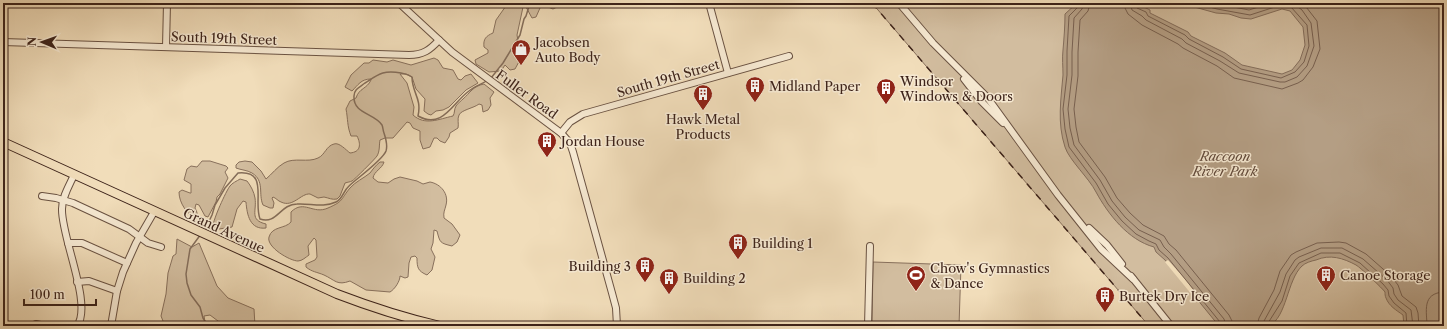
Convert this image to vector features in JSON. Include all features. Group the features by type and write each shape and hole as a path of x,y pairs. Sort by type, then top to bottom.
{"main road":[{"name":"Grand Avenue","path":"3,142 302,279 363,304 440,326"}],"street":[{"path":"166,48 167,3"},
{"name":"Fuller Road","path":"400,3 439,40 481,74 561,133 570,143 616,308 617,326"},
{"path":"709,3 728,73"},
{"path":"900,3 933,43 988,97 1058,195 1101,249 1133,279 1171,326"},
{"name":"South 19th Street","path":"3,42 417,55 428,50 439,40"},
{"name":"South 19th Street","path":"561,133 570,122 583,114 789,56"},
{"path":"74,175 63,200 62,217 82,308 77,326"},
{"path":"42,196 63,200 129,229 148,243 161,247"},
{"path":"111,326 117,291 127,262 154,212"},
{"path":"68,243 82,243 127,262"},
{"path":"868,326 870,246"},
{"path":"77,282 89,281 117,291"},
{"path":"36,324 45,326"}],"green space":[{"path":"508,3 559,3 557,7 553,9 543,5 536,17 532,18 526,7 523,7 517,35 521,58 515,69 510,70 505,65 501,71 489,72 476,64 475,60 488,53 488,50 484,47 485,40 493,33 496,20"},
{"name":"Raccoon River Park","path":"872,3 1444,3 1444,326 1149,326"},
{"path":"434,58 438,60 443,68 453,70 458,79 461,80 465,76 471,74 478,83 466,90 449,107 436,111 431,115 424,111 425,99 416,89 412,77 406,74 400,74 407,83 414,107 413,115 418,118 432,121 453,116 457,104 477,86 484,84 494,92 490,98 491,105 488,110 483,112 482,105 479,104 460,113 458,118 458,128 450,133 445,143 437,138 434,138 430,147 423,149 420,140 420,131 413,128 410,123 407,122 393,138 385,138 380,140 377,156 354,180 345,183 340,196 337,199 324,197 318,198 307,194 293,202 285,203 280,202 273,197 273,208 263,205 260,184 256,176 250,172 236,168 236,165 239,162 252,162 261,171 266,179 284,163 292,160 310,160 318,158 331,145 334,144 340,145 350,153 356,151 359,147 359,142 357,136 351,136 346,109 350,101 356,98 359,92 369,83 371,79 362,81 352,91 345,87 351,75 364,63 369,63 373,60 387,62 393,60 411,65"},
{"path":"202,161 210,161 226,166 228,168 225,172 228,178 208,217 205,216 199,205 196,204 196,219 184,208 180,200 179,192 182,190 191,193 191,184 184,180 187,169 191,166 197,167"},
{"path":"380,162 384,162 373,178 378,182 388,183 400,177 423,184 430,182 434,183 441,187 445,193 447,201 444,218 452,224 460,235 457,242 452,246 441,242 437,231 434,230 431,249 435,257 432,270 427,275 419,269 417,258 415,256 411,257 409,263 408,277 405,278 400,276 397,285 390,292 366,290 350,281 342,283 336,282 306,267 306,264 315,260 317,257 316,240 314,238 308,246 309,255 299,261 290,259 279,253 271,245 269,237 271,233 291,222 291,212 296,208 304,207 323,210 337,204 352,186 370,173"},
{"path":"240,179 247,181 251,187 255,198 255,214 257,220 266,224 266,228 256,227 250,221 246,202 243,201 237,209 232,227 219,229 213,226 217,212 228,189 232,184"},
{"path":"177,239 192,247 199,243 217,286 228,298 254,309 255,326 222,326 222,324 210,315 204,316 205,322 208,326 165,326 161,316 166,294 168,273 173,256 176,254"},
{"name":"Chow's Gymnastics & Dance","path":"873,262 961,265 959,326 872,326"}],"water":[{"name":"Raccoon River Park","path":"1077,3 1136,3 1150,10 1150,13 1225,53 1242,65 1282,74 1292,70 1300,60 1305,45 1303,27 1290,11 1282,9 1251,19 1241,18 1229,14 1216,13 1180,3 1444,3 1444,306 1440,309 1444,316 1444,322 1438,326 1404,326 1403,315 1391,306 1387,301 1385,292 1362,270 1346,260 1326,257 1306,263 1297,272 1280,315 1269,326 1219,326 1165,260 1156,252 1154,247 1136,239 1127,232 1106,209 1093,187 1067,152 1060,120 1065,14"}],"pier":[{"path":"1168,260 1200,299 1197,301 1165,262"}],"waterway":[{"path":"491,78 503,63 520,35 530,3"},
{"path":"205,230 215,205 225,188 238,173 248,173 254,176 257,181 258,212 260,219 271,219 286,207 291,205 326,205 338,201 347,188 375,164 386,151 387,146 382,125 374,118 360,110 355,102 354,96 359,87 378,75 385,72 395,72 407,74 412,77 412,83 419,105 418,116 434,120 447,113 469,91 488,80"},
{"path":"201,234 190,249 186,274 191,295 200,307 203,318 208,326"}],"railway":[{"path":"872,3 1149,326"}],"place":[{"name":"Jacobsen Auto Body","path":"521,66"},
{"name":"Midland Paper","path":"755,103"},
{"name":"Windsor Windows & Doors","path":"886,105"},
{"name":"Hawk Metal Products","path":"703,111"},
{"name":"Jordan House","path":"547,158"},
{"name":"Building 1","path":"738,260"},
{"name":"Building 3","path":"645,283"},
{"name":"Chow's Gymnastics & Dance","path":"916,292"},
{"name":"Canoe Storage","path":"1326,292"},
{"name":"Building 2","path":"669,295"},
{"name":"Burtek Dry Ice","path":"1105,313"}]}
